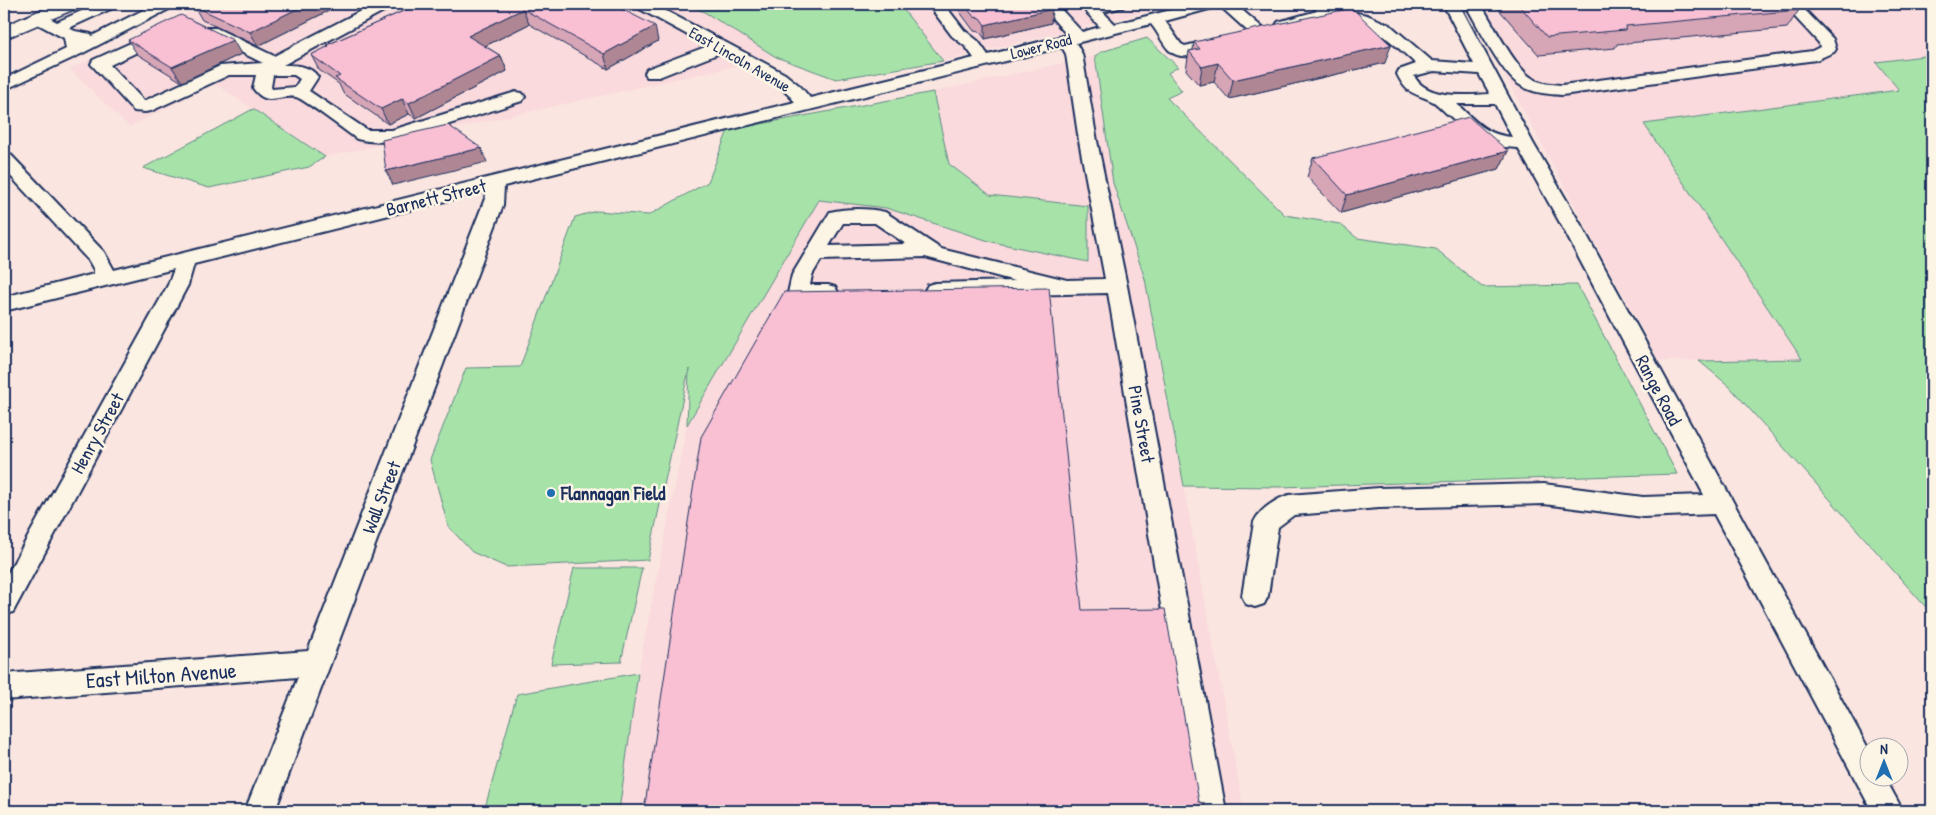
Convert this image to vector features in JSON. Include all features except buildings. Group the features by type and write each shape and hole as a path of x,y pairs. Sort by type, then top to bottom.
{"highway":[{"path":"4,19 70,4"},
{"path":"4,33 38,11"}],"street":[{"path":"56,28 109,4"},
{"path":"4,85 73,43 101,37 167,4"},
{"path":"385,4 286,55 271,66 262,88 268,94 300,92 363,135 393,136 516,98"},
{"name":"East Lincoln Avenue","path":"642,4 779,78 794,90 806,105"},
{"path":"936,4 958,33 972,44 984,60"},
{"name":"Pine Street","path":"1048,4 1072,39 1088,141 1117,286 1211,811"},
{"path":"1089,7 1117,4"},
{"name":"Lower Road","path":"868,89 1213,4"},
{"path":"1226,4 1258,32"},
{"name":"Range Road","path":"1451,4 1524,143 1574,230 1858,757"},
{"path":"1473,4 1521,80 1544,89 1562,90 1816,56 1828,48 1827,42 1791,4"},
{"path":"1089,7 1110,29"},
{"path":"1154,18 1164,29 1175,47 1192,51 1324,14 1322,8"},
{"path":"1322,8 1367,19 1392,33 1427,65"},
{"path":"38,11 73,43"},
{"path":"198,25 271,66"},
{"path":"174,28 99,64 140,108 226,70 271,66 297,70 310,78 300,92"},
{"path":"653,73 709,52 719,46"},
{"path":"1485,69 1427,65 1404,74 1406,80 1413,88 1427,95 1450,99 1501,98"},
{"name":"Barnett Street","path":"4,304 868,89"},
{"path":"1438,96 1481,135 1494,141 1524,143"},
{"path":"4,158 98,257 104,270 104,279"},
{"name":"Wall Street","path":"260,811 494,205 494,182"},
{"path":"848,292 798,293 802,275 837,217 872,216 888,222 927,250 943,257 1067,287"},
{"path":"816,252 927,250"},
{"name":"Henry Street","path":"4,604 178,285 184,268 184,259"},
{"path":"918,290 1117,286"},
{"path":"1255,596 1266,522 1289,505 1379,498 1544,494 1644,507 1721,504"},
{"name":"East Milton Avenue","path":"4,687 318,663"},
{"name":"Range Road","path":"1875,788 1888,811"}],"shaded area":[{"path":"209,4 687,4 706,13 776,57 325,157 214,83 129,127 70,69"},
{"path":"899,4 1177,4 943,61"},
{"path":"1466,4 1932,4 1932,55 1876,62 1899,89 1645,124 1802,359 1659,361"},
{"path":"1095,56 1113,183 1145,279 1244,811 619,811 638,673 687,425 819,200 886,208 992,242 1088,262 1088,206 990,195 949,164 933,92"}],"green space":[{"path":"687,4 899,4 943,61 836,79 776,57 706,13"},
{"path":"1147,38 1178,67 1168,73 1182,91 1167,98 1285,215 1340,224 1357,238 1436,249 1482,287 1577,285 1677,474 1281,487 1184,486 1145,279 1113,183 1095,56 1101,52"},
{"path":"1932,55 1932,614 1729,386 1699,361 1802,359 1644,124 1899,90 1876,62"},
{"path":"933,92 949,164 990,195 1088,206 1088,262 992,242 886,208 819,200 687,425 689,369 648,560 506,567 472,552 448,526 430,460 466,368 520,367 575,217 597,211 649,215 708,182 728,130"},
{"path":"253,109 325,157 309,167 209,188 143,168"},
{"path":"574,568 642,568 621,662 551,664"},
{"path":"638,673 619,811 484,811 517,694"}],"place":[{"name":"Flannagan Field","path":"551,493"}]}
